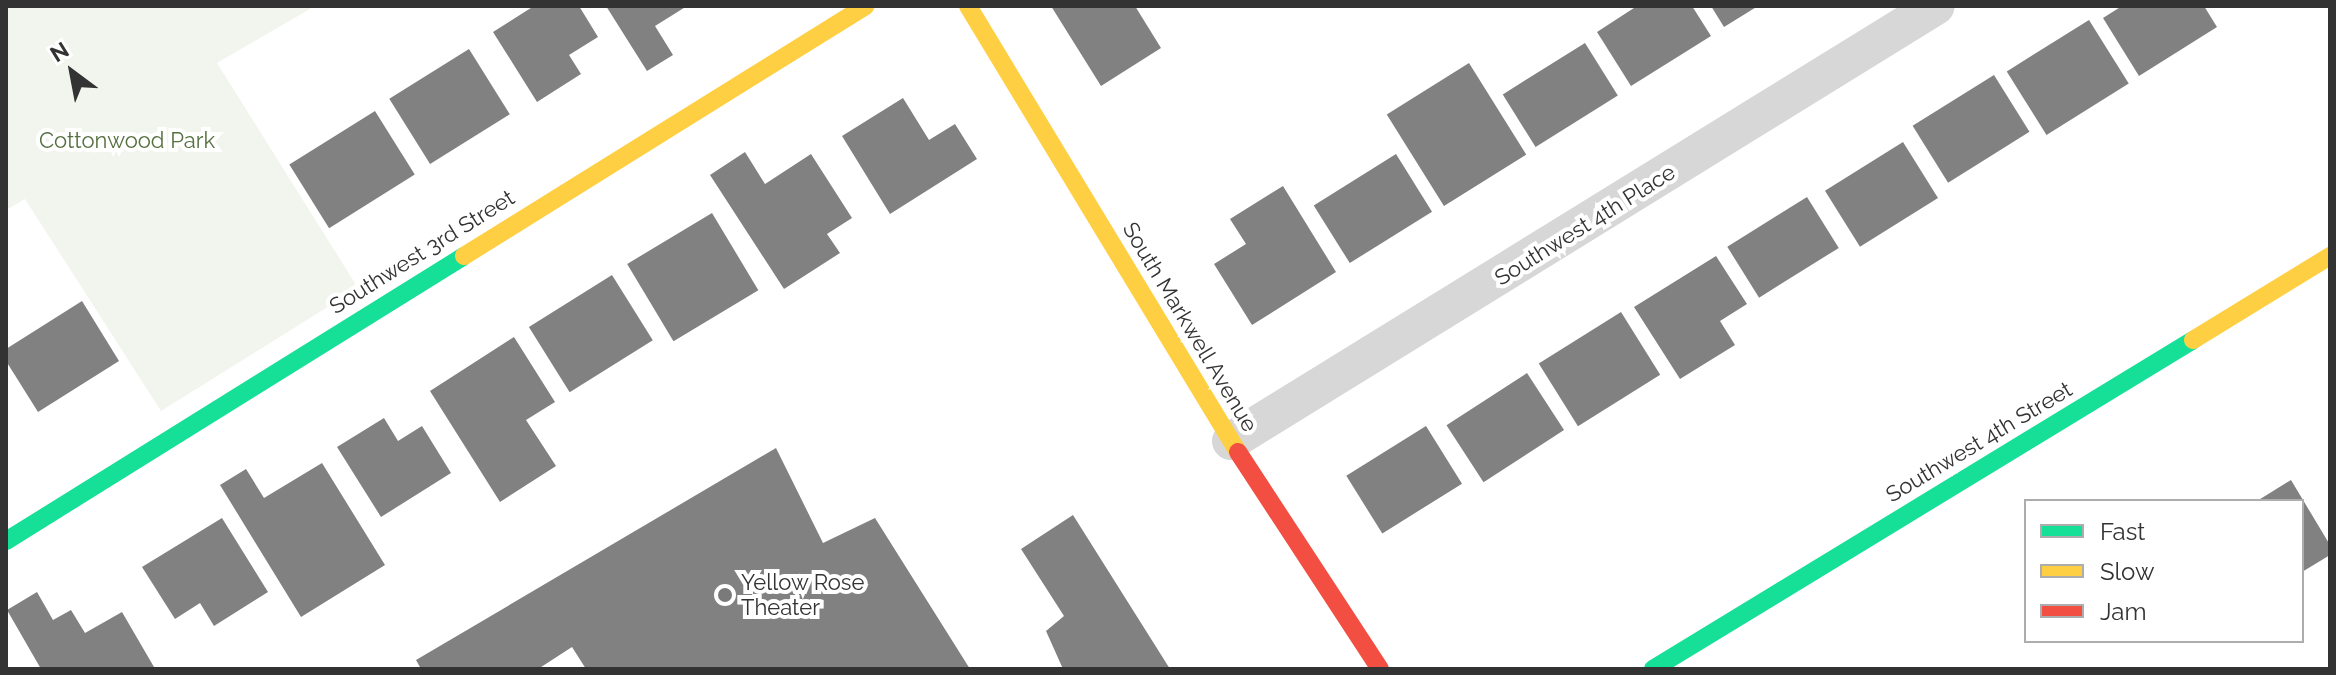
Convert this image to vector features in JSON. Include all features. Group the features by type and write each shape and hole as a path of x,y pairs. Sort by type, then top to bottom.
{"street":[{"name":"Southwest 3rd Street","path":"6,541 865,6"},
{"name":"South Markwell Avenue","path":"968,6 1231,441 1380,669"},
{"name":"Southwest 4th Place","path":"1231,441 1936,6"},
{"name":"Southwest 4th Street","path":"1653,669 2330,256"}],"green space":[{"name":"Cottonwood Park","path":"6,6 315,6 217,63 358,288 161,411 25,199 6,210"}],"building":[{"path":"534,6 579,6 598,37 569,55 581,74 537,102 493,32"},
{"path":"606,6 687,6 655,26 673,55 647,71"},
{"path":"1051,6 1135,6 1161,48 1101,86"},
{"path":"1637,6 1692,6 1711,36 1631,86 1597,32"},
{"path":"1711,6 1758,6 1724,27"},
{"path":"2122,6 2204,6 2217,27 2139,76 2103,18"},
{"path":"2089,20 2129,84 2046,135 2007,71"},
{"path":"1585,43 1618,96 1536,147 1503,94"},
{"path":"469,49 510,114 430,164 389,99"},
{"path":"1469,63 1526,155 1444,206 1387,114"},
{"path":"1994,75 2030,132 1948,183 1913,126"},
{"path":"903,98 929,140 955,124 977,159 890,214 842,136"},
{"path":"375,111 415,175 329,228 289,165"},
{"path":"1903,142 1938,198 1860,247 1825,191"},
{"path":"745,152 765,184 811,154 852,218 827,234 840,253 784,289 710,175"},
{"path":"1396,154 1432,212 1350,263 1314,205"},
{"path":"1283,186 1336,272 1252,325 1214,264 1246,244 1230,219"},
{"path":"1807,197 1839,248 1759,298 1727,247"},
{"path":"712,213 758,290 673,341 627,264"},
{"path":"1716,256 1747,304 1720,321 1735,345 1680,379 1634,307"},
{"path":"612,275 653,340 570,392 529,327"},
{"path":"82,301 119,361 38,412 6,361 6,349"},
{"path":"1621,312 1660,375 1578,426 1539,363"},
{"path":"514,337 555,402 526,420 556,466 500,502 430,391"},
{"path":"1527,373 1564,430 1484,482 1446,425"},
{"path":"384,418 398,441 422,426 451,473 381,517 337,447"},
{"path":"1426,426 1462,484 1382,533 1346,476"},
{"name":"Yellow Rose Theater","path":"776,448 823,543 875,518 970,669 586,669 572,647 538,669 421,669 416,660"},
{"path":"322,463 385,565 301,617 220,485 246,469 264,498"},
{"path":"2291,480 2302,499 2260,499"},
{"path":"2304,502 2330,545 2330,555 2304,571"},
{"path":"1073,515 1170,669 1063,669 1046,631 1064,616 1021,549"},
{"path":"222,518 268,592 214,626 200,603 175,619 142,567"},
{"path":"37,592 53,620 71,610 85,633 122,612 154,667 41,669 7,610"}],"traffic: fast":[{"path":"6,541 464,256"},
{"path":"1653,669 2193,340"}],"traffic: slow":[{"path":"464,256 865,6"},
{"path":"968,6 1238,452"},
{"path":"2193,340 2330,256"}],"traffic: jam":[{"path":"1238,452 1380,669"}],"place":[{"name":"Yellow Rose Theater","path":"725,595"}]}
